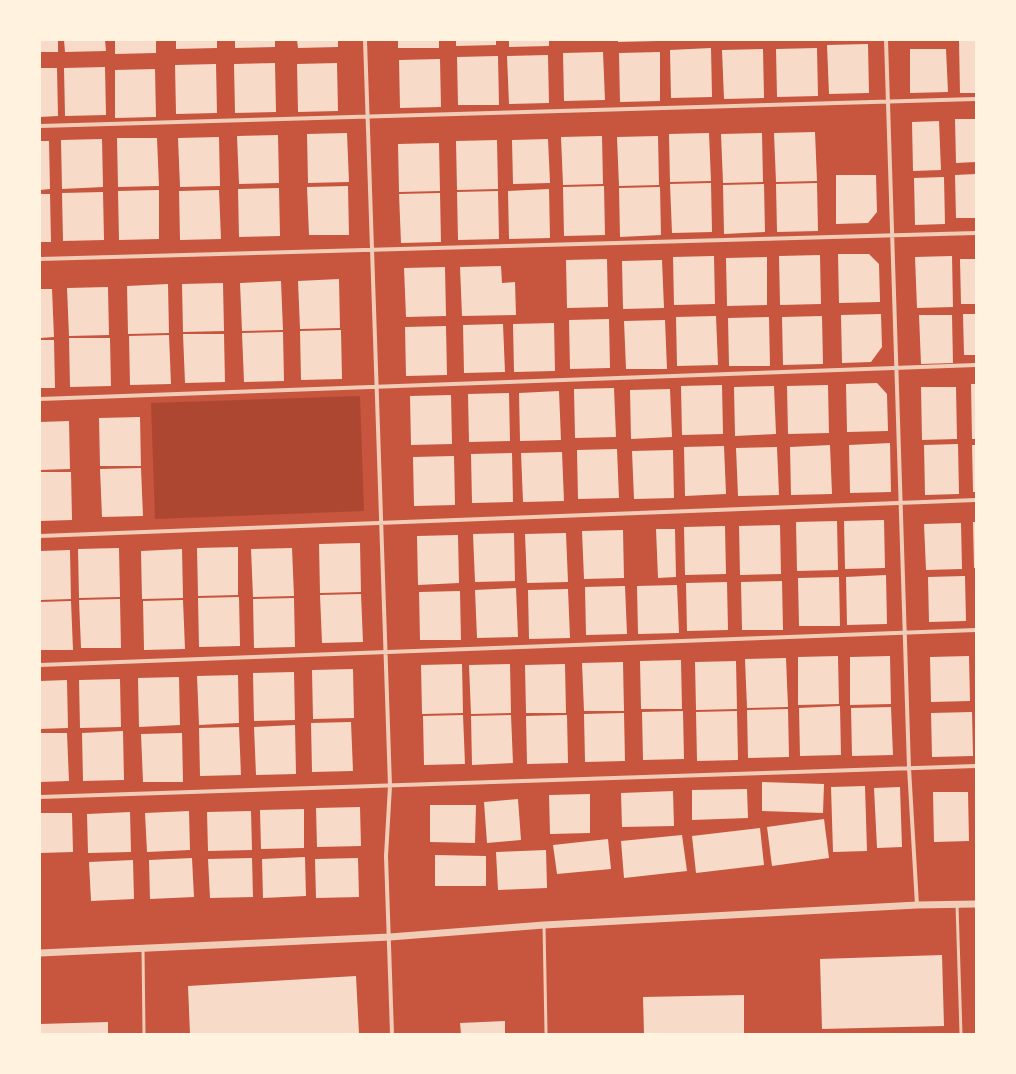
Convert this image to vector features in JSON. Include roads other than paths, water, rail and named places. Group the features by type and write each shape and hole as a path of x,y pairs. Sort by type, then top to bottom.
{"street":[{"path":"365,40 390,786 386,856 390,937 392,1034"},
{"path":"886,40 909,768 917,906"},
{"path":"40,126 976,99"},
{"path":"40,259 976,233"},
{"path":"40,399 976,365"},
{"path":"40,536 976,500"},
{"path":"40,666 976,630"},
{"path":"40,798 976,766"},
{"path":"40,953 390,937 544,925 976,904"}],"lane":[{"path":"957,905 961,1034"},
{"path":"544,925 546,1032"},
{"path":"143,948 144,1034"}]}
